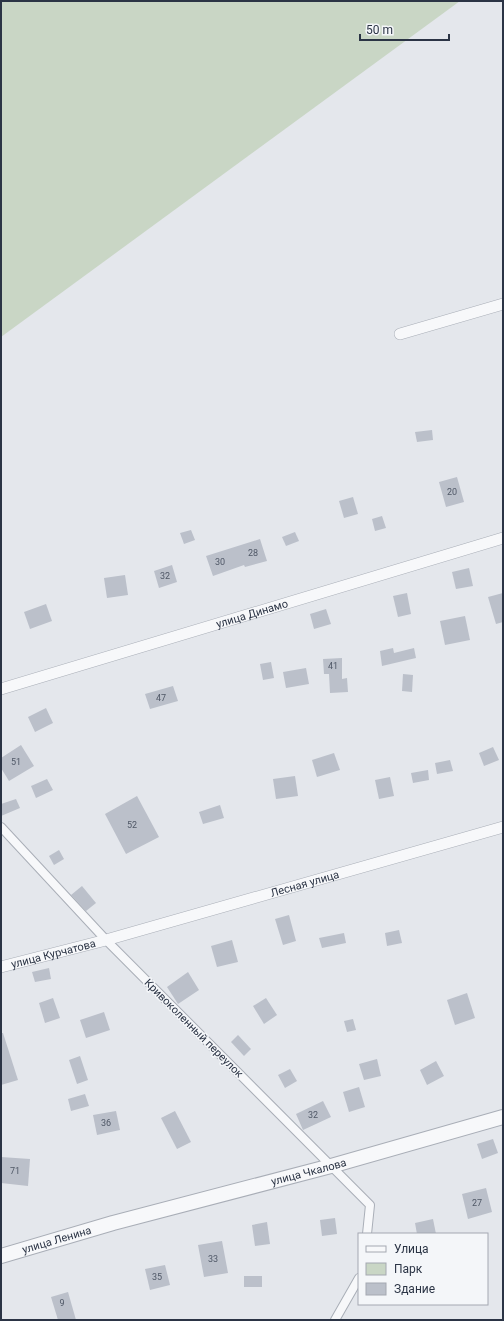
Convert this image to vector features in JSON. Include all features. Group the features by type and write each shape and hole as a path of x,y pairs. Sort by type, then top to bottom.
{"street":[{"path":"400,334 503,304"},
{"name":"улица Динамо","path":"1,689 503,538"},
{"name":"Кривоколенный переулок","path":"1,827 106,940 370,1205 367,1233"},
{"name":"Лесная улица","path":"106,940 503,827"},
{"name":"улица Курчатова","path":"1,967 106,940"},
{"name":"улица Чкалова","path":"113,1223 331,1166 503,1118"},
{"name":"улица Ленина","path":"1,1256 113,1223"},
{"path":"335,1320 358,1280"}],"green space":[{"path":"1,1 460,1 1,337"}],"building":[{"path":"432,430 433,440 417,442 415,432"},
{"path":"457,477 464,502 446,507 439,482"},
{"path":"353,497 358,514 344,518 339,501"},
{"path":"382,516 386,528 375,531 372,519"},
{"path":"191,530 195,540 184,544 180,533"},
{"path":"295,532 299,541 286,546 282,537"},
{"path":"260,539 267,561 245,567 244,565 213,576 206,556"},
{"path":"172,565 177,582 159,588 154,571"},
{"path":"469,568 473,586 456,589 452,572"},
{"path":"125,575 128,595 107,598 104,578"},
{"path":"407,593 411,614 398,617 393,596"},
{"path":"503,593 503,622 496,624 488,597"},
{"path":"46,604 52,621 30,629 24,612"},
{"path":"326,609 331,624 314,629 310,614"},
{"path":"465,616 470,640 445,645 440,621"},
{"path":"393,648 394,653 414,648 416,658 382,666 380,651"},
{"path":"342,658 342,679 347,678 348,692 330,693 329,674 324,674 323,659"},
{"path":"271,662 274,678 263,680 260,664"},
{"path":"306,668 309,684 286,688 283,672"},
{"path":"403,674 413,675 412,692 402,691"},
{"path":"173,686 178,701 150,709 145,694"},
{"path":"46,708 53,723 35,732 28,717"},
{"path":"21,745 34,766 9,781 1,768 1,758"},
{"path":"493,747 499,760 484,766 479,753"},
{"path":"334,753 340,770 317,777 312,760"},
{"path":"450,760 453,771 437,774 435,763"},
{"path":"428,770 429,780 413,783 411,773"},
{"path":"295,776 298,796 276,799 273,779"},
{"path":"390,777 394,796 379,799 375,780"},
{"path":"47,779 53,790 36,798 31,786"},
{"path":"137,796 159,837 126,854 105,814"},
{"path":"16,799 20,808 1,816 1,804"},
{"path":"220,805 224,818 203,824 199,812"},
{"path":"59,850 64,859 54,865 49,856"},
{"path":"82,886 96,903 86,911 71,895"},
{"path":"289,915 296,941 283,945 275,919"},
{"path":"399,930 402,943 387,946 385,933"},
{"path":"344,933 346,943 322,948 319,938"},
{"path":"232,940 238,962 217,967 211,946"},
{"path":"49,968 51,979 35,982 32,972"},
{"path":"188,972 199,990 178,1004 167,987"},
{"path":"467,993 475,1018 455,1025 447,1000"},
{"path":"53,998 60,1018 45,1023 39,1003"},
{"path":"266,998 277,1015 264,1024 253,1006"},
{"path":"104,1012 110,1030 86,1038 80,1020"},
{"path":"353,1019 356,1030 347,1032 344,1021"},
{"path":"1,1033 3,1033 18,1080 1,1085"},
{"path":"238,1035 251,1049 244,1056 231,1042"},
{"path":"80,1056 88,1080 77,1084 69,1060"},
{"path":"377,1059 381,1076 364,1080 359,1064"},
{"path":"436,1061 444,1076 427,1085 420,1070"},
{"path":"290,1069 297,1081 285,1088 278,1075"},
{"path":"359,1087 365,1107 349,1112 343,1092"},
{"path":"85,1094 89,1106 71,1111 68,1099"},
{"path":"323,1101 331,1117 303,1130 296,1114"},
{"path":"116,1111 120,1130 97,1135 93,1115"},
{"path":"175,1111 191,1142 177,1149 161,1118"},
{"path":"493,1139 498,1153 482,1159 477,1144"},
{"path":"1,1157 30,1159 28,1186 1,1183"},
{"path":"486,1188 492,1212 468,1219 462,1194"},
{"path":"335,1218 337,1234 322,1236 320,1220"},
{"path":"433,1219 436,1233 417,1233 415,1223"},
{"path":"267,1222 270,1244 255,1246 252,1225"},
{"path":"222,1241 228,1273 204,1277 198,1245"},
{"path":"165,1265 170,1285 150,1290 145,1269"},
{"path":"244,1276 262,1276 262,1287 244,1287"},
{"path":"68,1292 76,1320 58,1320 51,1297"}]}
